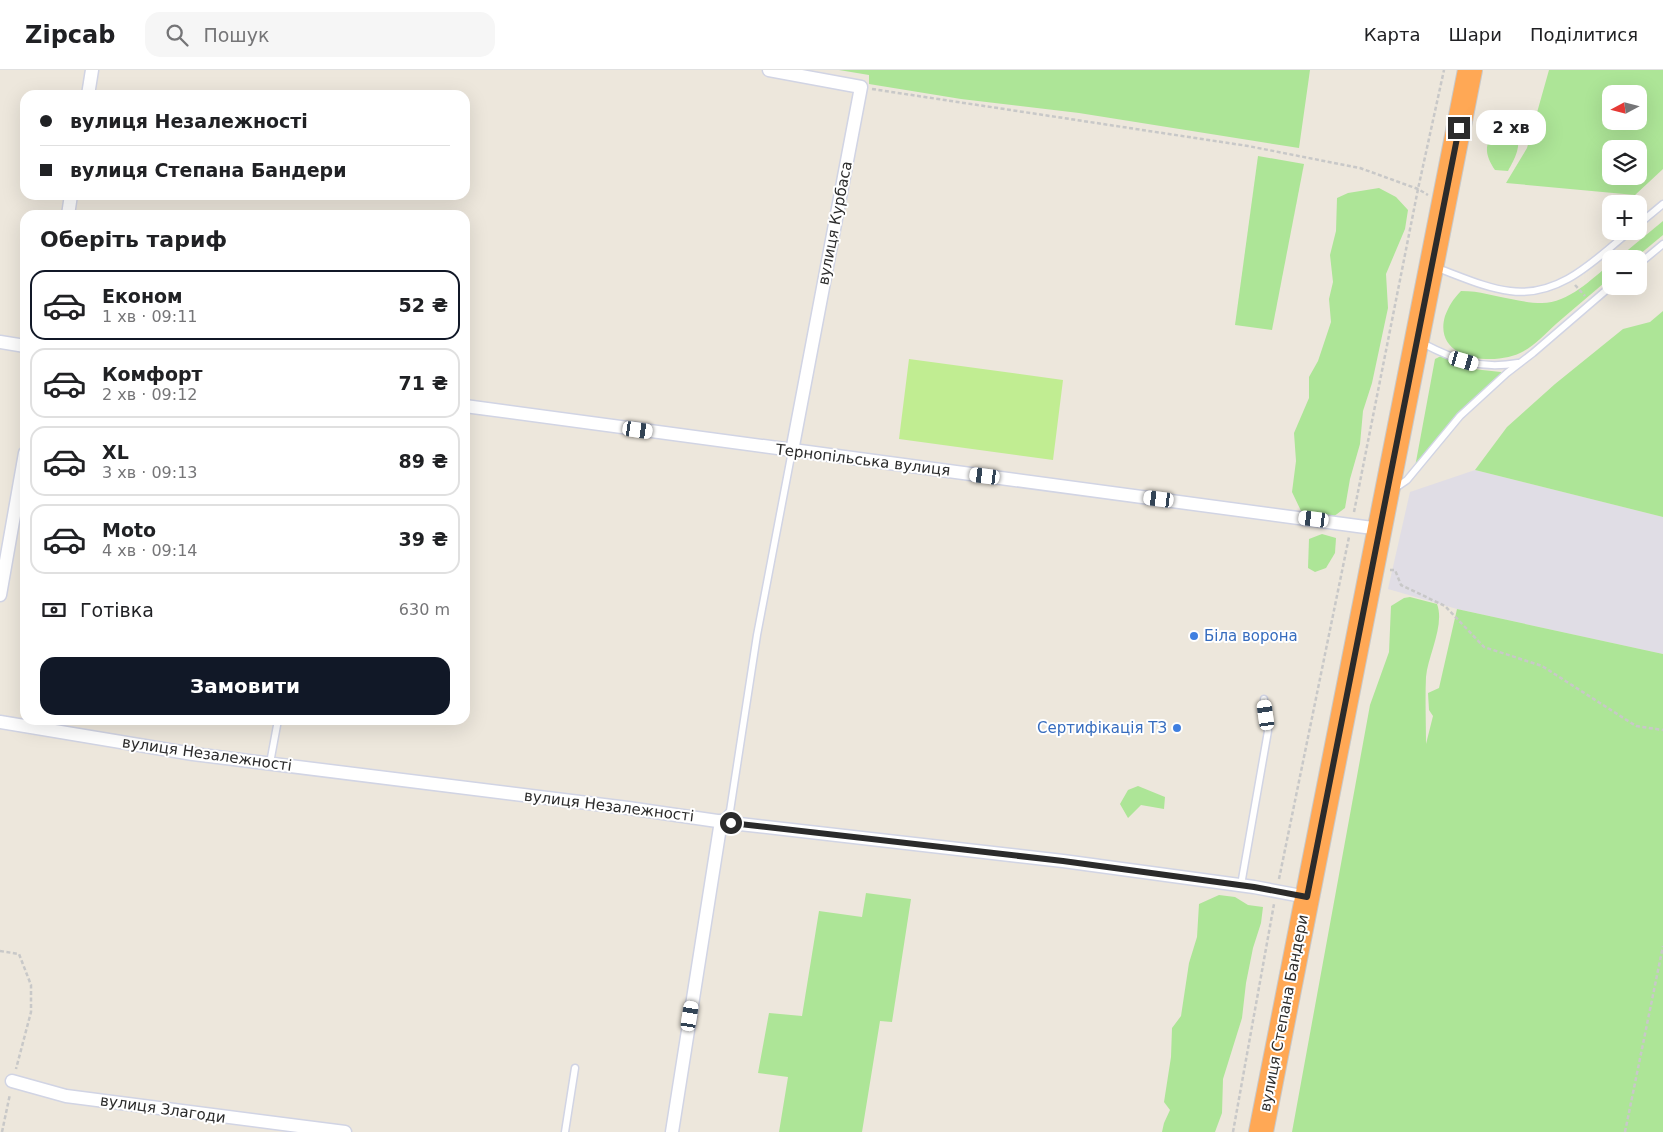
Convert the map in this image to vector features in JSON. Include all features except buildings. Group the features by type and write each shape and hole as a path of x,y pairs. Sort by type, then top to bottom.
{"highway":[{"name":"вулиця Степана Бандери","path":"1261,1132 1470,70"}],"street":[{"path":"89,90 92,70"},
{"path":"770,70 861,87"},
{"name":"вулиця Курбаса","path":"792,451 861,87"},
{"path":"0,342 20,345"},
{"name":"Тернопільська вулиця","path":"470,407 1380,529"},
{"path":"0,595 20,481"},
{"name":"вулиця Незалежності","path":"0,722 193,754 720,821 948,847 1241,885 1307,897"},
{"path":"672,1132 720,821"},
{"name":"вулиця Злагоди","path":"12,1081 66,1096 345,1132"}],"lane":[{"path":"1647,217 1663,204"},
{"path":"1432,266 1476,282 1509,291 1528,293 1552,287 1569,279 1619,240"},
{"path":"1647,257 1663,244"},
{"path":"1386,498 1392,490 1407,480 1460,416 1507,373 1602,294"},
{"path":"1417,340 1436,350 1480,365 1494,366 1521,362"},
{"path":"720,821 730,811 757,634 792,451"},
{"path":"1241,885 1268,731 1264,699"},
{"path":"270,763 277,725"},
{"path":"565,1132 575,1068"}],"path":[{"path":"1233,1132 1276,891 1287,847 1418,189 1444,70"},
{"path":"861,87 1248,146 1360,168 1418,189 1444,205"},
{"path":"1569,279 1591,302"},
{"path":"1372,569 1395,570 1401,585 1445,606 1484,647 1542,666 1636,726 1663,730"},
{"path":"1625,1132 1663,946"},
{"path":"0,950 19,954 31,985 31,1012 12,1081 2,1132"}],"shaded area":[{"path":"1475,470 1663,517 1663,654 1457,609 1388,589 1410,492"}],"green space":[{"path":"839,70 1310,70 1299,148 1079,113 961,99 869,84 869,75"},
{"path":"1549,70 1663,70 1663,169 1647,184 1647,140 1602,140 1602,185 1646,185 1635,195 1506,183 1527,148"},
{"path":"1504,128 1516,132 1518,137 1518,147 1508,171 1495,170 1487,152 1492,133"},
{"path":"1258,156 1304,164 1272,330 1235,325"},
{"path":"1379,188 1396,197 1408,210 1405,229 1386,274 1388,308 1372,383 1363,411 1360,444 1350,479 1345,508 1333,517 1302,513 1292,492 1296,461 1294,433 1309,398 1309,377 1318,361 1331,322 1329,299 1333,282 1330,255 1336,231 1337,198 1348,193"},
{"path":"1663,221 1663,235 1645,250 1628,250 1640,240 1647,240 1647,234"},
{"path":"1602,271 1602,285 1524,351 1498,359 1484,359 1457,351 1448,343 1444,331 1445,316 1461,291 1542,303 1561,299 1588,283"},
{"path":"1663,311 1663,517 1475,470 1507,427 1555,384 1623,329 1650,322"},
{"path":"1441,356 1473,369 1502,373 1415,467 1435,359"},
{"path":"909,359 1063,380 1053,460 899,439"},
{"path":"1322,534 1336,538 1335,553 1326,568 1315,572 1308,568 1309,539"},
{"path":"1410,597 1437,604 1439,612 1438,631 1426,677 1426,744 1433,716 1429,710 1428,693 1439,688 1457,609 1663,654 1663,1132 1292,1132 1370,705 1389,652 1391,606 1404,598"},
{"path":"1138,786 1165,797 1164,809 1141,805 1128,818 1120,804 1128,790"},
{"path":"866,893 911,899 892,1022 880,1021 862,1132 779,1132 788,1077 758,1073 769,1013 802,1016 819,911 862,917"},
{"path":"1219,895 1235,897 1248,905 1263,907 1261,923 1253,948 1246,983 1242,1018 1223,1079 1222,1113 1215,1132 1162,1132 1170,1110 1164,1102 1171,1057 1172,1028 1181,1016 1189,963 1197,937 1199,904"}],"place":[{"name":"Біла ворона","path":"1194,636"},
{"name":"Сертифікація ТЗ","path":"1177,728"}],"route":[{"path":"731,823 1063,861 1254,887 1307,897 1459,128"}]}
